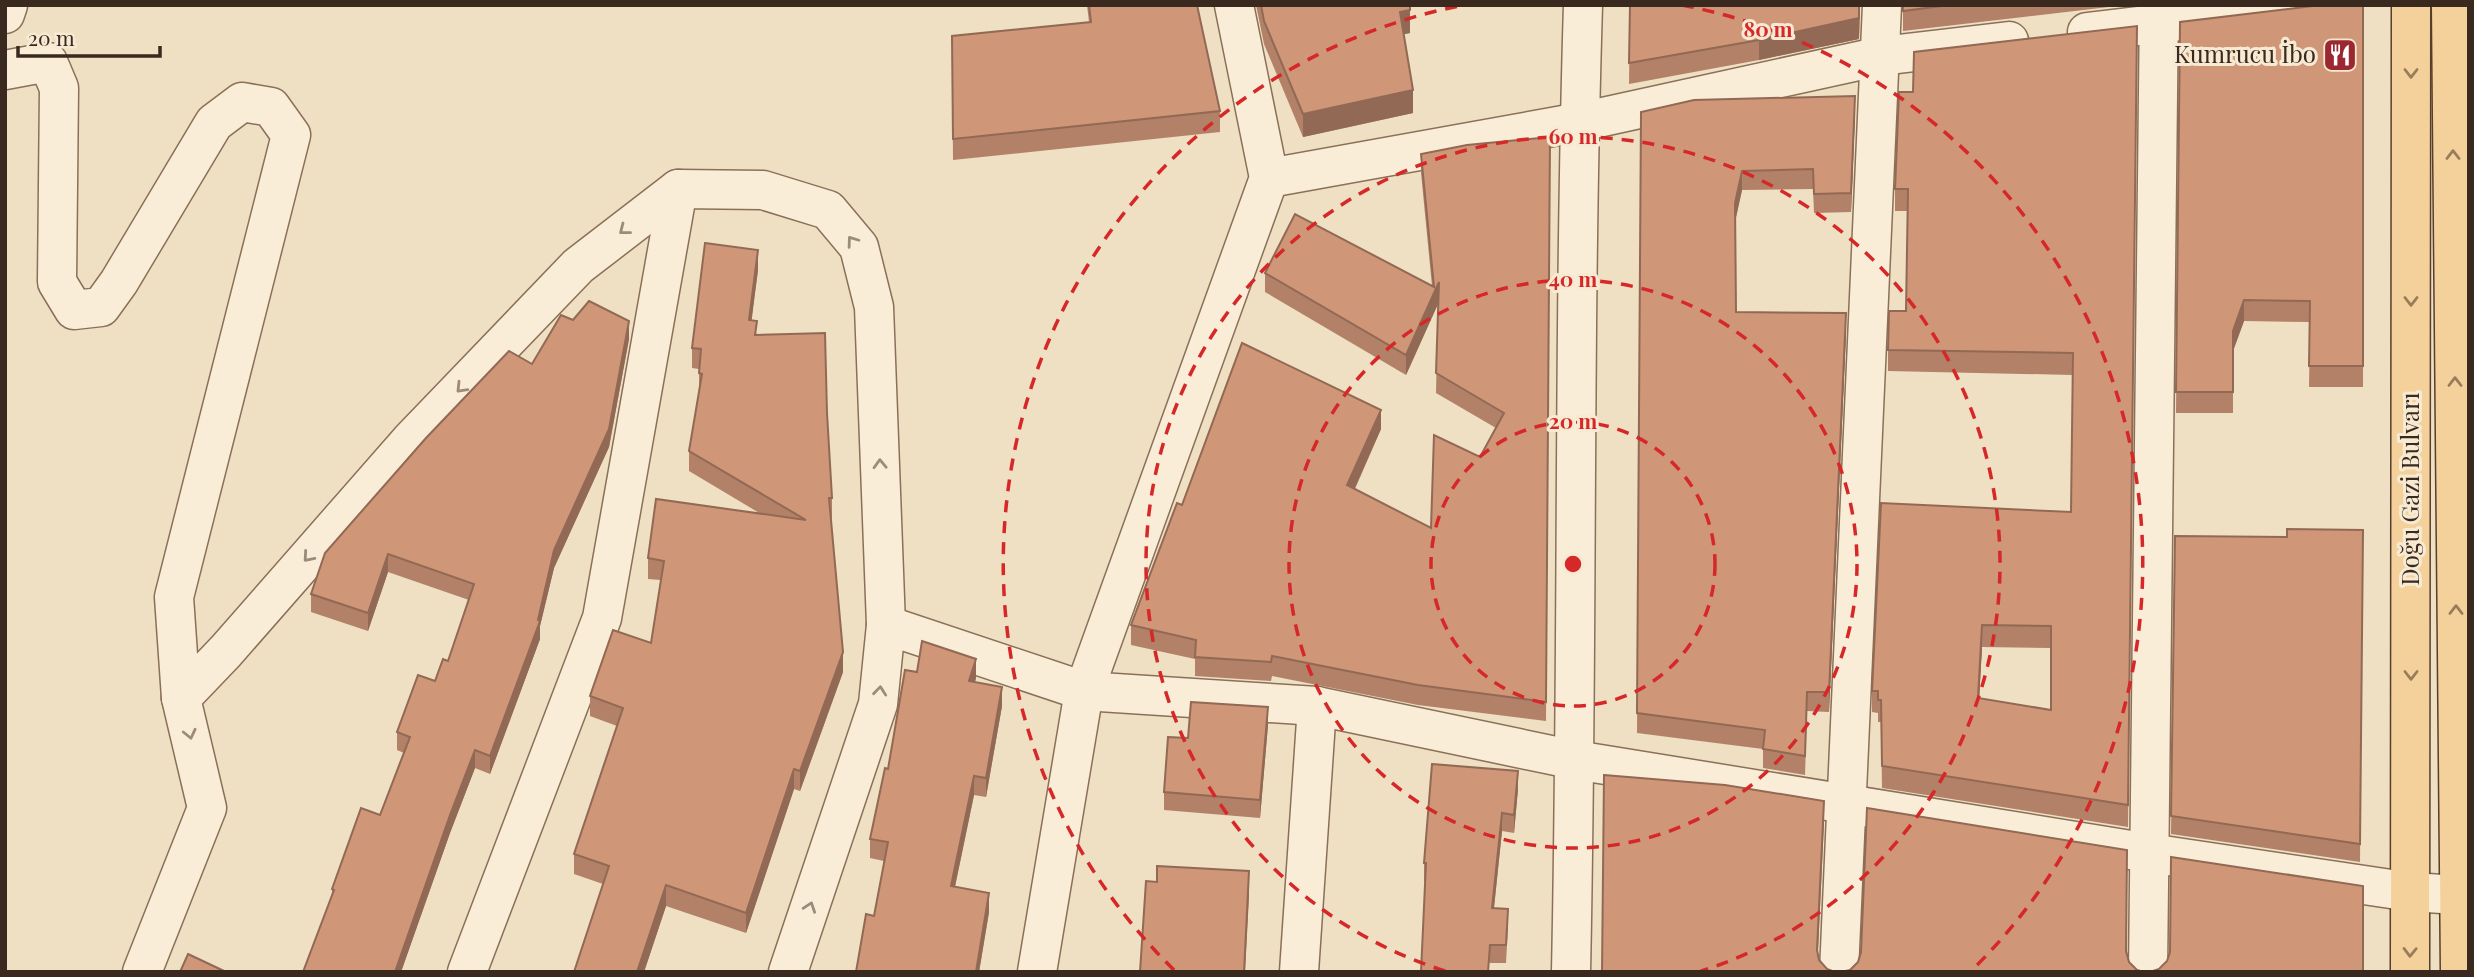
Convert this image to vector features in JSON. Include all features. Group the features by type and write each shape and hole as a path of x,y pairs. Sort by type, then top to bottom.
{"main road":[{"name":"Doğu Gazi Bulvarı","path":"2410,972 2411,5"},
{"path":"2451,5 2460,972"}],"street":[{"path":"5,14 8,5"},
{"path":"1037,972 1084,691 1269,178 1234,5"},
{"path":"1571,972 1583,5"},
{"path":"1839,972 1882,5"},
{"path":"1269,178 1580,122 1881,56 2046,37 2159,15 2316,5"},
{"path":"2148,972 2159,15"},
{"path":"5,70 48,62 59,88 57,282 74,310 101,307 119,282 214,123 242,102 271,107 291,135 174,597 181,698 208,808 142,972"},
{"path":"181,698 226,651 410,441 578,266 678,188 763,190 828,210 859,247 874,307 886,625 878,704 788,972"},
{"path":"467,972 602,618 678,188"},
{"path":"886,625 1084,691 1317,706 1575,760 2149,853 2411,892 2458,895"},
{"path":"1299,972 1317,706"}],"building":[{"path":"1089,5 1197,5 1220,111 953,139 952,36 1091,22"},
{"path":"1261,5 1410,5 1410,10 1400,12 1413,90 1303,114 1264,21"},
{"path":"1630,5 1859,5 1859,18 1759,40 1629,63"},
{"path":"1903,5 1949,5 1903,11"},
{"path":"2321,5 2363,5 2363,366 2309,366 2310,301 2244,300 2233,331 2233,392 2176,392 2180,22"},
{"path":"2137,26 2128,805 1882,766 1881,700 1878,700 1878,691 1872,691 1881,503 2071,512 2073,353 1888,350 1889,311 1906,311 1908,189 1895,189 1899,92 1913,92 1914,52","holes":["1982,625 2051,626 2051,710 1978,698"]},
{"path":"1855,96 1851,193 1814,194 1813,169 1742,171 1735,203 1736,312 1846,313 1829,692 1807,692 1805,756 1763,749 1765,730 1637,713 1641,112 1694,100"},
{"path":"1550,137 1546,702 1418,685 1272,656 1271,662 1195,657 1196,640 1131,625 1177,503 1182,505 1242,343 1381,410 1347,485 1431,528 1434,435 1480,457 1504,413 1436,373 1439,282 1406,355 1265,273 1295,214 1434,287 1421,154 1467,145"},
{"path":"705,243 758,250 749,320 757,321 755,335 825,333 832,498 829,498 843,652 800,771 794,769 746,913 666,885 637,972 574,972 609,866 574,854 623,708 590,696 613,630 651,643 664,561 648,558 656,499 806,520 689,451 702,374 699,373 701,349 692,348"},
{"path":"589,301 629,321 609,429 554,550 538,620 540,621 490,756 475,750 395,972 303,972 361,808 380,815 410,737 397,732 418,675 435,681 443,659 448,661 474,584 388,554 368,613 311,594 325,553 426,438 509,351 532,364 561,315 573,320"},
{"path":"2287,529 2363,530 2360,844 2171,816 2175,536 2287,537"},
{"path":"922,641 976,659 969,681 1002,687 986,778 974,776 951,886 989,893 976,972 856,972 866,914 874,916 888,842 870,839 885,768 888,769 905,670 917,672"},
{"path":"1191,702 1268,707 1260,800 1164,792 1168,737 1188,738"},
{"path":"1432,764 1518,771 1514,815 1502,813 1492,908 1508,909 1506,945 1490,945 1488,972 1421,972 1424,863"},
{"path":"1604,775 1725,785 1824,801 1817,950 1819,960 1827,969 1835,972 1602,972"},
{"path":"1867,808 2127,850 2126,951 2129,962 2137,970 2144,972 1841,972 1850,970 1858,962 1861,952"},
{"path":"2171,857 2363,886 2363,972 2150,972 2159,969 2167,961 2170,952"},
{"path":"1157,866 1249,871 1244,972 1140,972 1146,881 1157,882"},
{"path":"188,954 224,971 224,972 180,972"}],"place":[{"name":"Kumrucu İbo","path":"2340,55"}]}
